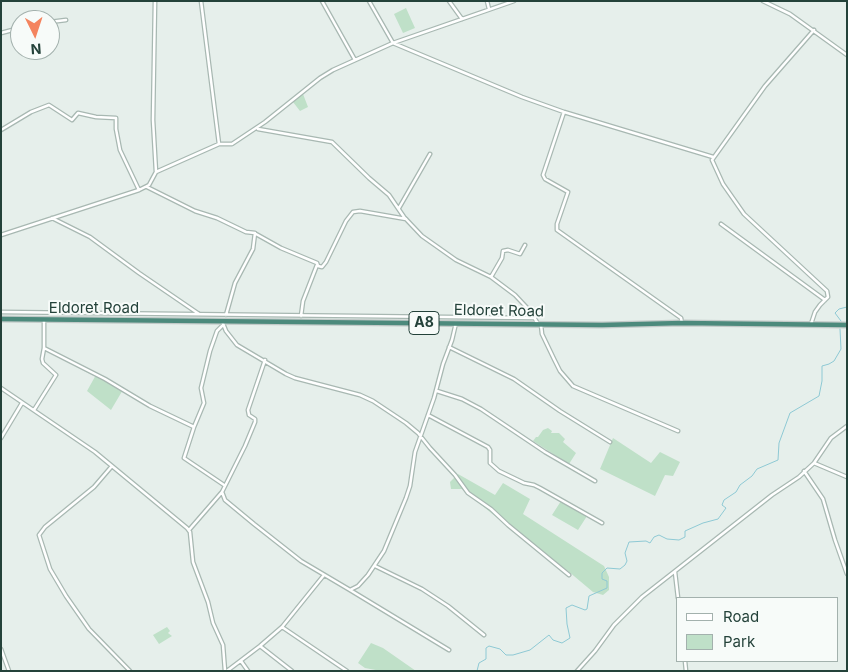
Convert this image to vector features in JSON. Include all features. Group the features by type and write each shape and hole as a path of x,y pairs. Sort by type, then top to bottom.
{"highway":[{"name":"Eldoret Road","path":"1,319 223,323 847,325"}],"street":[{"path":"1,235 139,190 147,187 152,181 156,172 153,112 155,1"},
{"path":"201,1 219,144"},
{"path":"322,1 356,60"},
{"path":"370,1 393,43 465,75 564,112 713,157"},
{"path":"449,1 462,19"},
{"path":"487,1 489,9"},
{"path":"156,172 219,144 236,143 320,78 356,60 393,43 514,1"},
{"path":"763,1 790,14 847,54"},
{"path":"60,21 66,20"},
{"path":"810,325 815,312 828,297 827,291 739,209 723,184 712,161 765,86 814,30"},
{"path":"1,130 46,105 51,105 62,115 72,120 78,113 96,117 116,118 120,150 139,190"},
{"path":"564,112 543,174 545,179 568,192 556,228 585,251 681,318 682,323"},
{"path":"257,128 332,142 389,195 407,220 422,236 468,267 491,278 520,299 539,324 560,371 573,386 678,432"},
{"path":"399,208 430,154"},
{"path":"147,187 195,211 255,234 281,248 317,263 320,267 324,264 346,221 353,212 365,211 407,220"},
{"path":"52,218 90,237 200,315"},
{"path":"721,224 825,300"},
{"path":"224,485 184,458 204,403 201,388 210,351 217,331 226,315 235,283 253,250 255,234"},
{"path":"491,278 502,258 503,251 508,250 520,254 525,245"},
{"path":"301,316 307,288 317,263"},
{"path":"1,312 535,318"},
{"path":"34,410 56,375 42,361 44,320"},
{"path":"223,323 237,345 294,378 345,390 367,398 406,423 455,475 468,493 491,509 569,575"},
{"path":"350,590 363,581 375,566 389,541 410,486 415,452 450,347 456,323"},
{"path":"450,347 514,380 610,442"},
{"path":"44,348 97,375 150,406 194,427"},
{"path":"189,530 222,492 224,485 239,460 255,422 255,419 249,415 248,410 265,360"},
{"path":"1,388 87,446 189,530 193,562 208,602 213,623 223,646 226,671 260,646 282,626 324,575"},
{"path":"436,390 462,398 482,409 545,452 595,481"},
{"path":"1,438 22,402"},
{"path":"428,414 488,446 490,462 499,471 524,484 540,488 602,523"},
{"path":"577,671 622,615 700,550 772,495 799,477 814,463 831,438 847,426"},
{"path":"814,463 847,478"},
{"path":"112,466 94,487 45,527 39,535 50,569 66,596 89,629 130,671"},
{"path":"804,471 823,499 847,574"},
{"path":"222,492 225,500 264,534 293,555 449,650"},
{"path":"375,566 422,590 448,606 484,635"},
{"path":"675,572 678,597"},
{"path":"282,626 347,671"},
{"path":"260,646 292,671"},
{"path":"1,649 9,671"},
{"path":"241,661 248,671"}],"green space":[{"path":"406,8 415,28 403,33 394,14"},
{"path":"303,94 308,107 300,111 293,102"},
{"path":"97,373 124,388 111,410 87,391"},
{"path":"548,428 552,431 551,433 559,433 565,439 563,442 576,453 569,464 533,441 543,430"},
{"path":"613,438 651,463 660,452 680,462 673,476 665,475 655,496 600,469"},
{"path":"458,474 495,495 503,483 530,499 523,514 604,566 609,577 609,590 603,595 593,592 568,571 524,540 462,489 451,489 450,482"},
{"path":"561,501 587,516 578,530 552,515"},
{"path":"167,627 170,631 168,633 172,636 159,644 153,635"},
{"path":"371,643 383,648 416,671 381,671 365,668 358,663"}],"waterway":[{"path":"841,321 835,313 839,309 847,307"},
{"path":"477,671 479,663 486,659 486,648 489,646 500,649 506,655 513,655 530,650 549,635 553,640 562,643 570,638 566,608 572,605 587,609 589,596 607,588 607,581 602,579 602,573 607,568 620,569 625,565 627,561 625,553 629,542 646,541 650,543 654,537 659,535 667,539 679,540 685,537 685,531 718,519 726,508 722,505 724,500 736,492 740,485 752,476 757,469 778,460 779,443 790,413 819,396 822,366 834,361 841,349 840,329"}]}
